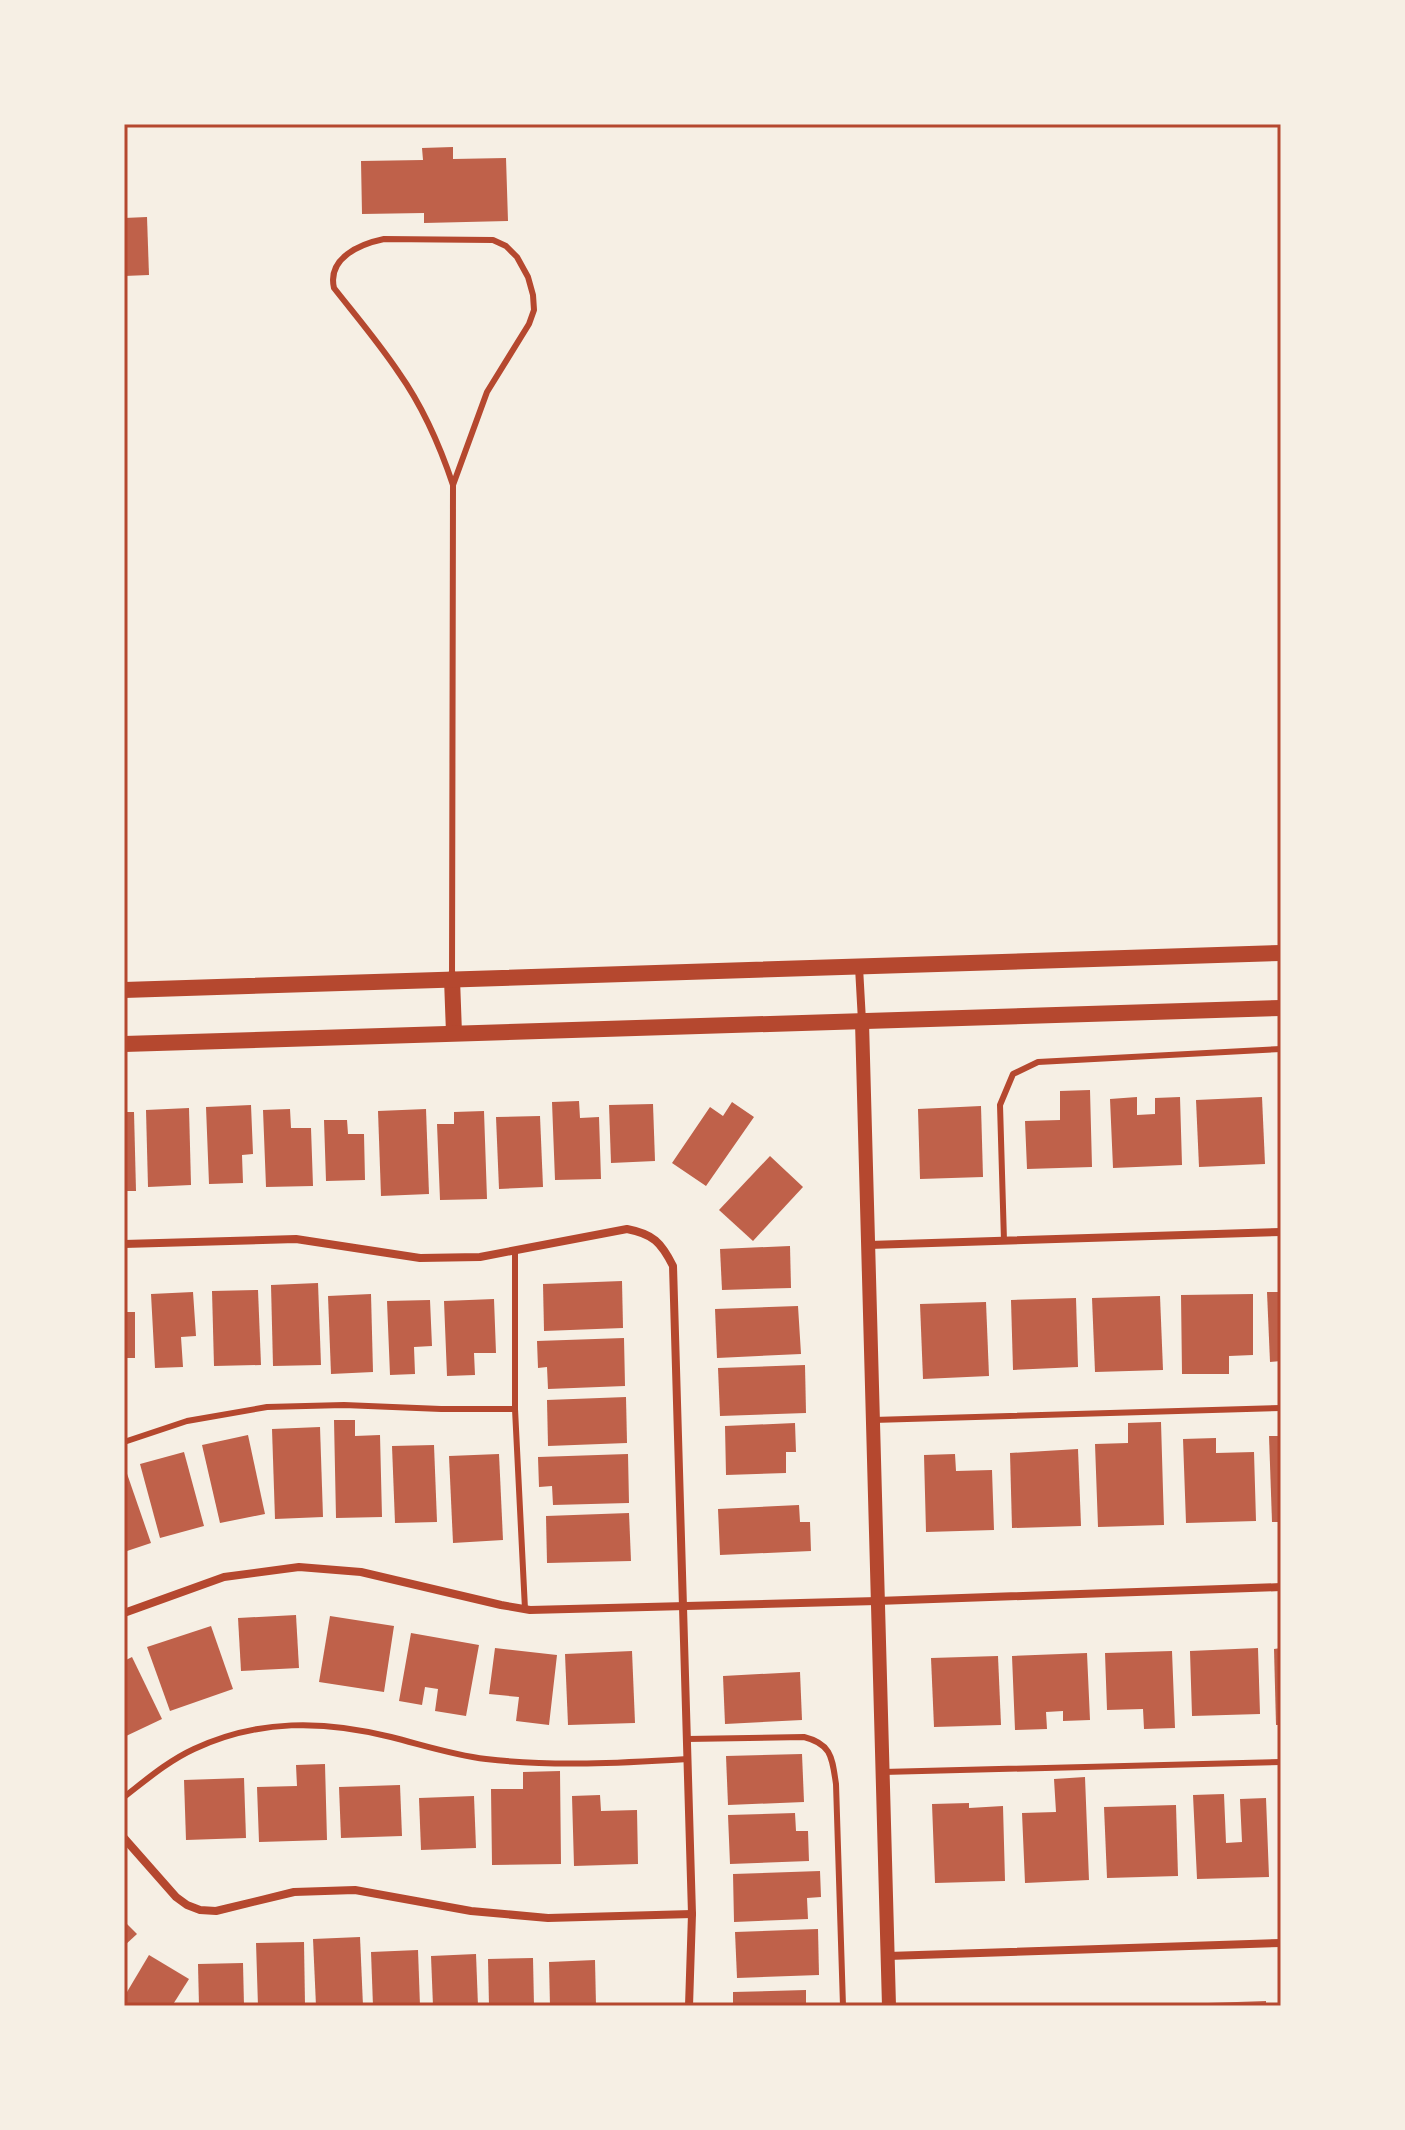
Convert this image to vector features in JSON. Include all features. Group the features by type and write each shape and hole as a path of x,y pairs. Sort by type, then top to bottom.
{"main road":[{"path":"124,990 1281,953"},
{"path":"452,979 454,1033"},
{"path":"124,1044 1281,1008"}],"street":[{"path":"859,967 889,2006"},
{"path":"124,1244 296,1239 420,1258 480,1257 627,1229 655,1239 666,1251 673,1266 692,1914 689,2006"},
{"path":"869,1245 1281,1232"},
{"path":"124,1613 224,1577 299,1567 361,1572 525,1609 1281,1587"},
{"path":"124,1838 176,1897 200,1910 216,1911 294,1892 355,1890 471,1911 548,1918 692,1914"},
{"path":"888,1956 1281,1943"}],"lane":[{"path":"452,979 453,485 440,446 399,372 334,288 334,269 340,261 369,242 384,239 493,240 506,246 517,257 528,277 534,310 529,324 487,392 453,485"},
{"path":"1004,1241 1000,1105 1013,1074 1038,1062 1281,1049"},
{"path":"515,1250 515,1409 525,1609"},
{"path":"124,1442 187,1421 267,1407 344,1405 515,1409"},
{"path":"873,1420 1281,1408"},
{"path":"124,1797 193,1749 261,1727 299,1724 339,1726 485,1759 538,1763 688,1759"},
{"path":"687,1739 804,1737 816,1740 827,1748 836,1784 843,2006"},
{"path":"883,1772 1281,1762"}],"building":[{"path":"453,147 453,159 506,158 508,221 424,223 424,213 362,214 361,161 423,160 422,148"},
{"path":"147,217 149,275 124,276 124,218"},
{"path":"1090,1090 1092,1167 1027,1169 1025,1121 1060,1120 1060,1091"},
{"path":"1137,1097 1137,1115 1155,1114 1155,1098 1180,1097 1182,1165 1113,1168 1110,1099"},
{"path":"1262,1097 1265,1164 1199,1167 1196,1100"},
{"path":"579,1101 580,1118 599,1117 601,1179 555,1180 552,1102"},
{"path":"732,1102 754,1117 706,1186 672,1163 710,1107 723,1116"},
{"path":"653,1104 655,1161 611,1163 609,1105"},
{"path":"251,1105 253,1154 242,1155 243,1183 209,1184 206,1107"},
{"path":"981,1106 983,1177 920,1179 918,1109"},
{"path":"189,1108 191,1185 148,1187 146,1110"},
{"path":"290,1109 291,1128 311,1128 313,1186 266,1187 263,1110"},
{"path":"426,1109 429,1194 381,1196 378,1111"},
{"path":"484,1111 487,1199 440,1200 437,1124 454,1124 454,1112"},
{"path":"124,1112 134,1112 136,1191 124,1191"},
{"path":"540,1116 543,1187 499,1189 496,1117"},
{"path":"324,1120 347,1120 348,1134 364,1134 365,1180 326,1181"},
{"path":"770,1156 803,1187 753,1241 719,1210"},
{"path":"790,1246 791,1288 722,1290 720,1249"},
{"path":"622,1281 623,1328 544,1331 543,1284"},
{"path":"318,1283 321,1365 273,1366 271,1285"},
{"path":"258,1290 261,1365 214,1366 212,1291"},
{"path":"193,1292 196,1336 181,1337 183,1367 155,1368 151,1294"},
{"path":"1267,1292 1281,1292 1281,1361 1270,1362"},
{"path":"371,1294 373,1372 331,1374 328,1296"},
{"path":"1253,1294 1253,1355 1229,1356 1229,1374 1182,1374 1181,1295"},
{"path":"1160,1296 1163,1370 1095,1372 1092,1298"},
{"path":"1076,1298 1078,1367 1013,1370 1011,1300"},
{"path":"494,1299 496,1353 474,1353 475,1375 447,1376 444,1301"},
{"path":"430,1300 432,1346 414,1347 415,1374 390,1375 387,1301"},
{"path":"986,1302 989,1376 923,1379 920,1304"},
{"path":"798,1306 801,1354 717,1358 715,1309"},
{"path":"124,1312 135,1312 135,1358 124,1358"},
{"path":"624,1338 625,1386 548,1389 547,1367 538,1368 537,1341"},
{"path":"805,1365 806,1413 720,1416 718,1368"},
{"path":"626,1397 627,1443 548,1446 547,1400"},
{"path":"334,1420 355,1420 355,1436 380,1435 382,1517 336,1518"},
{"path":"1161,1422 1164,1525 1098,1527 1095,1444 1128,1443 1128,1423"},
{"path":"795,1423 796,1452 786,1452 786,1473 726,1475 725,1426"},
{"path":"320,1427 323,1517 275,1519 272,1429"},
{"path":"248,1435 265,1514 220,1523 202,1445"},
{"path":"1269,1436 1281,1436 1281,1522 1272,1522"},
{"path":"1216,1438 1216,1453 1254,1452 1256,1521 1186,1523 1183,1439"},
{"path":"434,1445 437,1522 395,1523 392,1446"},
{"path":"1078,1449 1081,1526 1012,1528 1010,1453"},
{"path":"184,1452 204,1526 160,1538 140,1464"},
{"path":"499,1454 503,1540 453,1543 449,1456"},
{"path":"628,1454 629,1503 553,1505 552,1486 539,1487 538,1457"},
{"path":"955,1454 956,1471 992,1470 994,1530 926,1532 924,1455"},
{"path":"124,1465 151,1543 124,1552"},
{"path":"799,1505 800,1522 810,1522 811,1551 720,1555 718,1509"},
{"path":"629,1513 631,1561 547,1563 546,1516"},
{"path":"296,1615 299,1668 241,1671 238,1618"},
{"path":"330,1616 394,1626 384,1692 319,1682"},
{"path":"211,1626 233,1689 170,1711 147,1647"},
{"path":"411,1633 479,1645 466,1716 435,1711 438,1689 425,1687 422,1705 399,1701"},
{"path":"495,1648 557,1655 549,1725 516,1721 519,1697 489,1694"},
{"path":"1258,1648 1260,1714 1192,1716 1190,1651"},
{"path":"1281,1648 1281,1725 1276,1725 1274,1649"},
{"path":"632,1651 635,1723 568,1725 565,1654"},
{"path":"1172,1651 1175,1728 1144,1729 1143,1709 1107,1710 1105,1653"},
{"path":"1087,1653 1090,1720 1063,1721 1063,1711 1046,1712 1047,1729 1015,1730 1012,1656"},
{"path":"998,1656 1001,1725 934,1727 931,1658"},
{"path":"132,1657 162,1719 124,1737 124,1661"},
{"path":"800,1672 802,1720 725,1724 723,1676"},
{"path":"802,1754 804,1802 728,1805 726,1756"},
{"path":"325,1764 327,1840 259,1842 257,1787 297,1786 296,1765"},
{"path":"560,1771 561,1864 492,1865 491,1789 523,1789 523,1772"},
{"path":"1085,1777 1089,1880 1025,1883 1022,1813 1056,1812 1054,1779"},
{"path":"244,1778 246,1838 186,1840 184,1780"},
{"path":"400,1785 402,1836 341,1838 339,1787"},
{"path":"1224,1794 1226,1843 1242,1842 1240,1799 1266,1798 1269,1877 1197,1879 1193,1795"},
{"path":"600,1795 601,1811 637,1810 638,1864 574,1866 572,1796"},
{"path":"474,1796 476,1848 421,1850 419,1798"},
{"path":"969,1803 969,1808 1003,1806 1005,1881 935,1883 932,1804"},
{"path":"1176,1805 1178,1876 1107,1878 1104,1807"},
{"path":"795,1813 796,1831 808,1831 809,1861 730,1864 728,1815"},
{"path":"820,1871 821,1897 807,1898 808,1919 734,1922 733,1874"},
{"path":"124,1921 137,1934 124,1946"},
{"path":"818,1929 819,1975 737,1978 735,1932"},
{"path":"360,1937 363,2006 316,2006 313,1939"},
{"path":"304,1942 305,2006 258,2006 256,1943"},
{"path":"418,1950 420,2006 373,2006 371,1952"},
{"path":"476,1954 478,2006 433,2006 431,1956"},
{"path":"149,1955 189,1979 172,2006 124,2006 124,1997"},
{"path":"533,1958 534,2006 489,2006 488,1959"},
{"path":"595,1960 596,2006 550,2006 549,1962"},
{"path":"243,1963 244,2006 199,2006 198,1964"},
{"path":"806,1990 806,2006 733,2006 733,1992"},
{"path":"1266,2001 1266,2006 1208,2006 1208,2003"}]}
